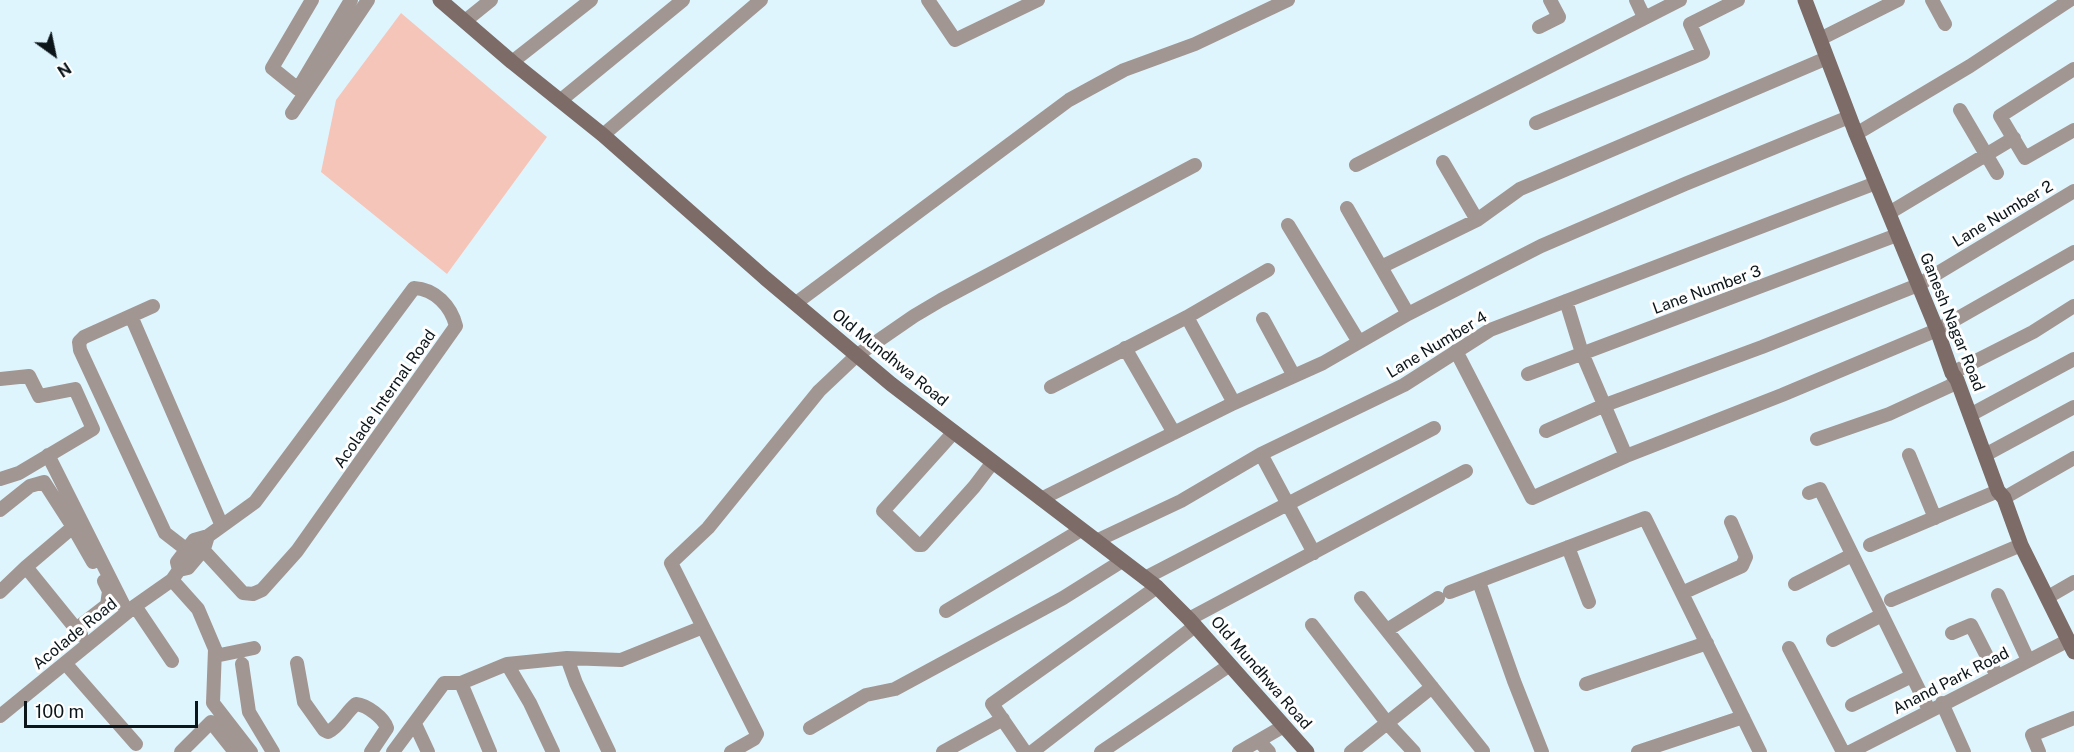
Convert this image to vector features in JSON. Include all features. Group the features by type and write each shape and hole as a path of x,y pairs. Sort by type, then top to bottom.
{"street":[{"path":"312,0 272,68 298,89 351,0"},
{"path":"291,113 368,0"},
{"name":"Old Mundhwa Road","path":"440,0 512,62 603,135 856,356 1151,583 1192,622 1307,752"},
{"path":"465,21 491,0"},
{"path":"512,62 591,0"},
{"path":"561,100 683,0"},
{"path":"603,135 761,0"},
{"path":"928,0 955,40 1038,0"},
{"path":"796,303 1069,100 1124,70 1195,44 1288,0"},
{"path":"1539,27 1559,17 1550,0"},
{"path":"1636,0 1644,18"},
{"path":"1356,165 1680,0"},
{"path":"1536,123 1703,52 1690,24 1738,0"},
{"name":"Ganesh Nagar Road","path":"1805,0 1856,134 1937,330 2021,545 2071,646"},
{"path":"1820,39 1898,0"},
{"path":"1932,0 1945,24"},
{"path":"1856,134 1970,66 2070,0"},
{"path":"1382,267 1477,220 1520,189 1827,58"},
{"path":"2074,69 2000,116 2025,158 2074,130"},
{"path":"1960,110 1997,173"},
{"path":"1041,499 1234,403 1323,363 1408,314 1541,246 1850,117"},
{"path":"1889,213 2014,138"},
{"path":"1443,162 1477,220"},
{"path":"731,752 754,739 757,734 670,563 708,528 819,392 856,356 941,300 1195,165"},
{"name":"Lane Number 4","path":"1096,541 1181,501 1260,454 1404,385 1490,330 1876,183"},
{"name":"Lane Number 2","path":"1546,431 1605,405 1762,347 1918,285 2074,191"},
{"path":"1347,208 1408,314"},
{"path":"1288,225 1359,342"},
{"name":"Lane Number 3","path":"1528,374 1897,235"},
{"path":"1456,351 1532,498 1626,456 1782,395 1937,330 2074,252"},
{"path":"1051,387 1187,317 1268,270"},
{"name":"Acolade Internal Road","path":"176,575 188,568 198,544 255,502 414,288 425,289 439,298 453,312 456,326 297,551 262,590 253,594 243,594 198,544"},
{"path":"1566,301 1582,353 1626,456"},
{"path":"153,306 84,337 79,342 80,351 165,533 198,544"},
{"path":"1817,439 1889,414 1950,386 1954,377 2074,306"},
{"path":"130,316 222,526"},
{"path":"1187,317 1234,403"},
{"path":"1263,319 1294,376"},
{"path":"1125,348 1174,433"},
{"path":"1970,415 2074,359"},
{"path":"0,379 29,376 39,396 75,389 93,429 20,473 0,479"},
{"path":"1984,455 2074,407"},
{"path":"1025,752 992,704 1151,583 1288,504 1434,428"},
{"path":"954,432 883,511 918,545 922,545 937,529 993,462"},
{"path":"1260,454 1314,553"},
{"path":"48,455 131,609 172,662"},
{"path":"1910,455 1935,518"},
{"path":"1870,545 2001,494 2074,458"},
{"path":"1032,752 1192,622 1466,471"},
{"path":"0,510 30,486 44,482 73,527 109,591 107,605 76,628"},
{"path":"1809,493 1820,489 1929,711"},
{"path":"1387,630 1444,595 1645,518 1760,752"},
{"path":"1682,593 1742,566 1746,557 1731,522"},
{"path":"0,592 73,527"},
{"path":"946,611 1082,530"},
{"path":"1891,600 2021,545"},
{"path":"1568,547 1589,602"},
{"path":"1795,584 1852,555"},
{"path":"810,728 866,695 895,689 1063,598 1122,561"},
{"path":"26,567 88,644"},
{"path":"176,575 198,609 215,650 213,703 251,752"},
{"name":"Acolade Road","path":"2,710 176,575"},
{"path":"1479,582 1542,752"},
{"path":"2048,597 2074,582"},
{"path":"1998,595 2028,660"},
{"path":"1361,598 1483,751"},
{"path":"1833,640 1882,615"},
{"path":"1312,625 1388,724 1413,752"},
{"path":"1952,633 1971,625 1997,676"},
{"path":"393,752 416,724 444,683 461,683 507,664 567,658 621,660 703,627"},
{"path":"1586,684 1707,643"},
{"name":"Anand Park Road","path":"1850,752 2028,660 2071,646"},
{"path":"215,656 254,648"},
{"path":"1788,648 1843,752"},
{"path":"567,658 576,683 609,752"},
{"path":"65,663 136,744"},
{"path":"297,663 304,702 324,730 328,732 333,730 350,708 356,704 362,704 385,722 387,728 385,734 371,752"},
{"path":"242,664 249,712 273,752"},
{"path":"507,664 530,703 553,752"},
{"path":"1101,752 1230,665"},
{"path":"1852,705 1912,676"},
{"path":"461,683 490,752"},
{"path":"1351,752 1432,687"},
{"path":"1942,703 1964,752"},
{"path":"1638,752 1743,717"},
{"path":"2039,752 2032,735 2074,718"},
{"path":"943,752 1003,719"},
{"path":"182,752 211,722 235,752"},
{"path":"416,724 428,752"},
{"path":"1239,752 1284,726"},
{"path":"1258,741 1269,752"}],"shaded area":[{"path":"401,13 547,137 447,274 321,172 336,100"}]}
